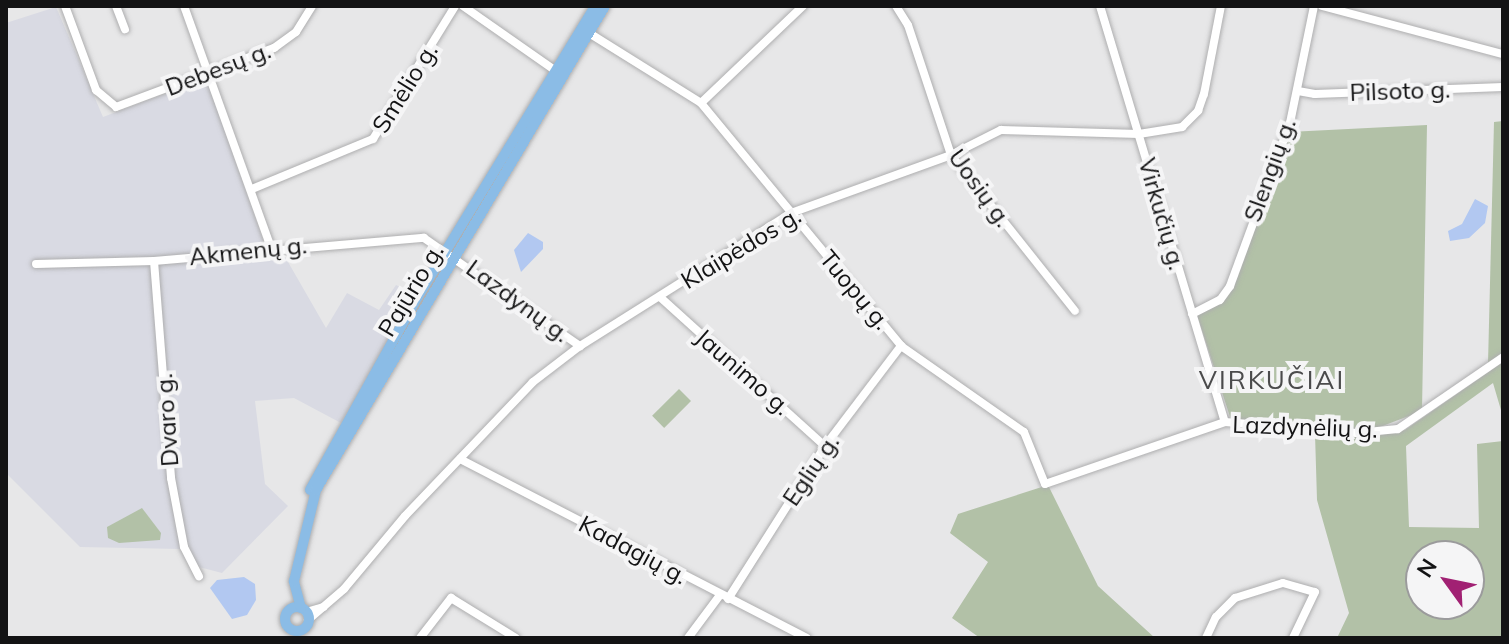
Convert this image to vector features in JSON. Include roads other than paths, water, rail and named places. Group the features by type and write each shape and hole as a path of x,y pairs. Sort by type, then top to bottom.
{"main road":[{"name":"Pajūrio g.","path":"288,633 301,612 294,581 316,490 595,6"},
{"name":"Pajūrio g.","path":"451,252 605,6"},
{"name":"Pajūrio g.","path":"288,633 301,612"}],"street":[{"name":"Debesų g.","path":"65,6 96,90 108,103 120,107 282,44 312,6"},
{"path":"116,6 125,29"},
{"path":"172,6 184,7 271,248"},
{"name":"Smėlio g.","path":"252,189 373,139 455,6"},
{"path":"463,6 556,71"},
{"path":"701,103 803,6"},
{"name":"Uosių g.","path":"896,6 908,25 951,155 1075,311"},
{"name":"Virkučių g.","path":"1100,6 1225,422"},
{"name":"Klaipėdos g.","path":"301,612 327,605 533,382 580,346 661,298 791,213 951,155 1001,130 1139,134 1182,127 1198,111 1221,6"},
{"name":"Slengių g.","path":"1192,314 1220,300 1230,286 1298,91 1314,6"},
{"name":"Pilsoto g.","path":"1322,6 1503,54"},
{"name":"Tuopų g.","path":"589,33 701,103 901,346 1024,432 1045,484"},
{"name":"Pilsoto g.","path":"1298,91 1315,94 1503,87"},
{"name":"Akmenų g.","path":"36,264 154,261 408,237 432,240 451,252"},
{"name":"Lazdynų g.","path":"451,252 580,346"},
{"name":"Dvaro g.","path":"154,261 171,478 184,547 199,576"},
{"name":"Jaunimo g.","path":"661,298 825,446"},
{"name":"Eglių g.","path":"688,638 724,597 825,446 901,346"},
{"name":"Lazdynėlių g.","path":"1045,484 1225,422 1342,433 1398,429 1503,357"},
{"name":"Kadagių g.","path":"460,459 807,638"},
{"path":"1206,638 1235,598 1254,589 1283,583 1315,592 1293,638"},
{"path":"420,638 451,598 516,638"}],"water":[{"path":"1475,199 1488,206 1485,223 1469,238 1450,241 1448,231 1462,224"},
{"path":"528,233 543,242 543,249 521,272 514,250"},
{"path":"244,577 255,584 256,600 247,615 232,619 210,588 217,580"}],"district":[{"name":"VIRKUČIAI","path":"1272,380"}]}
